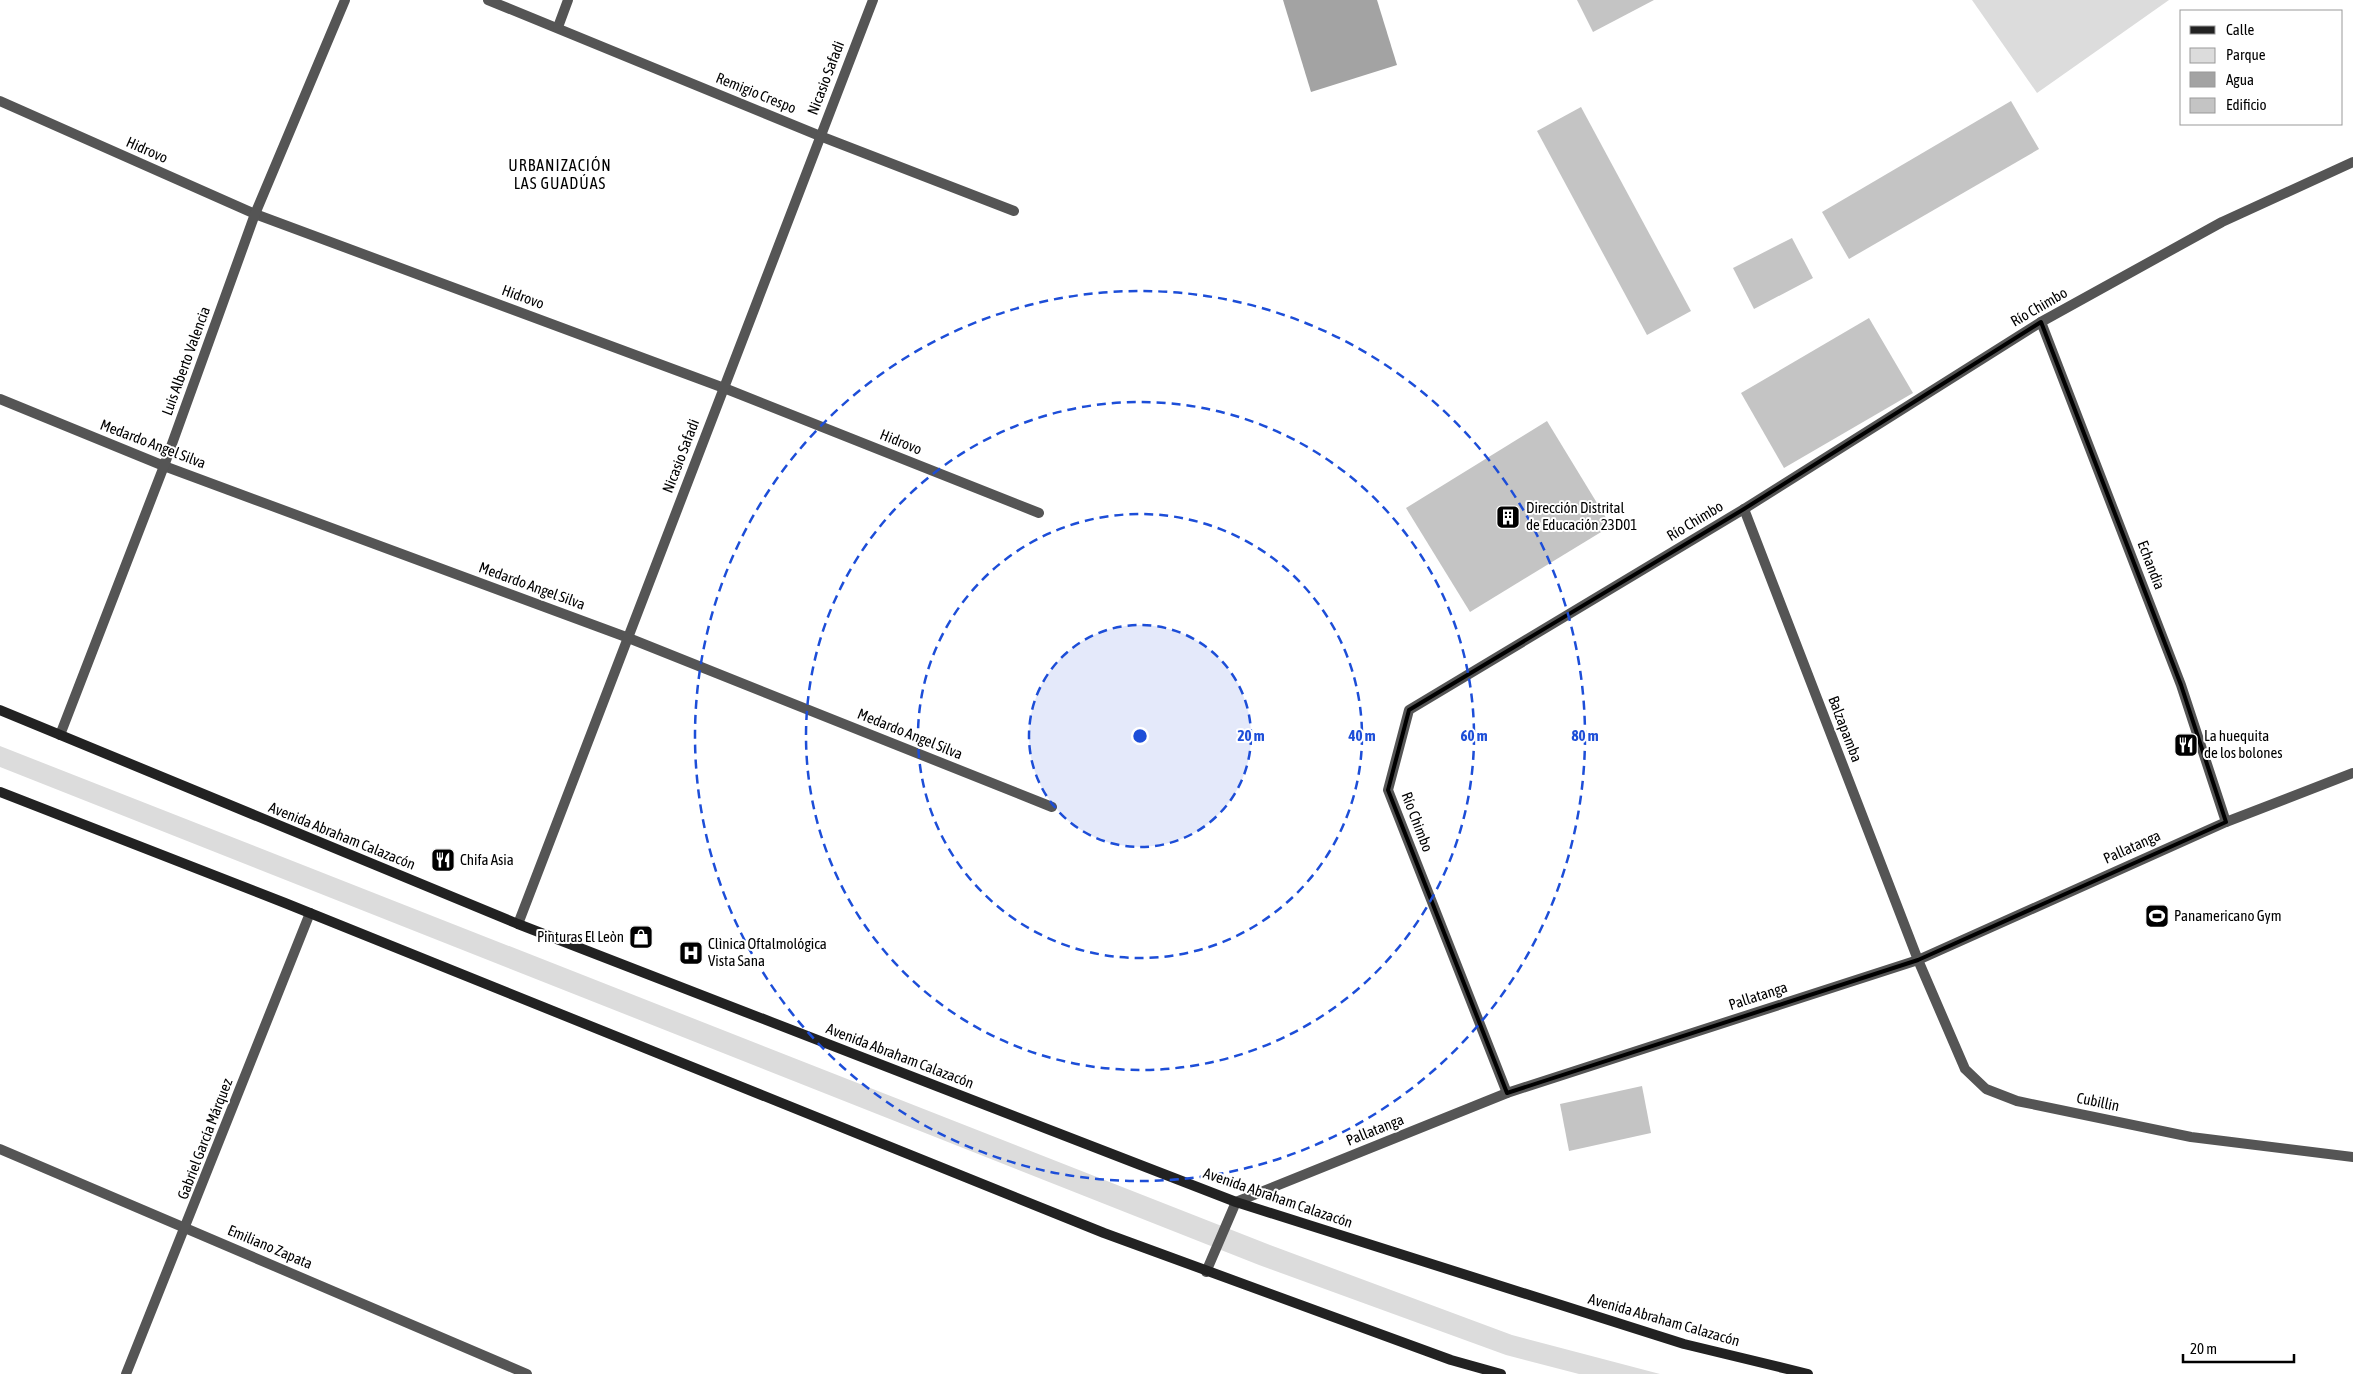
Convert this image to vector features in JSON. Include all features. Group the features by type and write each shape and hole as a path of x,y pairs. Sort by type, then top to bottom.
{"main road":[{"name":"Avenida Abraham Calazacón","path":"0,710 518,924 1236,1202 1684,1344 1808,1374"},
{"path":"0,792 310,913 1104,1233 1206,1272 1451,1360 1501,1374"}],"street":[{"name":"Luis Alberto Valencia","path":"60,735 164,466 255,214 345,0"},
{"name":"Remigio Crespo","path":"488,0 558,27 820,136 1014,211"},
{"path":"558,27 568,0"},
{"name":"Nicasio Safadi","path":"518,924 626,637 873,0"},
{"name":"Hidrovo","path":"0,101 255,214 724,388 1039,513"},
{"name":"Río Chimbo","path":"1507,1094 1388,790 1409,710 1744,509 2041,322 2222,222 2353,162"},
{"name":"Echandia","path":"2041,322 2181,685 2226,822"},
{"name":"Medardo Angel Silva","path":"0,399 164,466 626,637 1052,807"},
{"name":"Balzapamba","path":"1744,509 1918,960"},
{"name":"Pallatanga","path":"1236,1202 1507,1094 1918,960 2226,822 2353,773"},
{"name":"Gabriel García Márquez","path":"126,1374 186,1228 310,913"},
{"name":"Cubillin","path":"1918,960 1965,1069 1986,1088 2017,1101 2191,1137 2353,1157"},
{"name":"Emiliano Zapata","path":"0,1149 527,1374"},
{"path":"1206,1272 1236,1202"}],"highlighted area":[{"path":"2041,322 2181,685 2226,822 1918,960 1507,1093 1388,790 1409,710 1744,509"}],"green space":[{"path":"1972,0 2169,0 2037,93"},
{"path":"0,746 1270,1245 1512,1335 1660,1374 1579,1374 1506,1355 1259,1265 0,767"}],"water":[{"path":"1283,0 1377,0 1397,65 1311,92"}],"building":[{"path":"1577,0 1654,0 1593,32"},
{"path":"2011,101 2039,149 1849,259 1822,212"},
{"path":"1581,107 1691,311 1647,335 1537,131"},
{"path":"1792,238 1813,278 1754,309 1733,268"},
{"path":"1869,318 1913,393 1784,468 1741,393"},
{"name":"Dirección Distrital de Educación 23D01","path":"1547,421 1611,526 1470,612 1406,508"},
{"path":"1642,1086 1651,1133 1569,1151 1560,1104"}],"place":[{"name":"Dirección Distrital de Educación 23D01","path":"1508,517"},
{"name":"La huequita de los bolones","path":"2186,745"},
{"name":"Chifa Asia","path":"443,860"},
{"name":"Panamericano Gym","path":"2157,916"},
{"name":"Pinturas El Leòn","path":"641,937"},
{"name":"Clìnica Oftalmológica Vista Sana","path":"691,953"}],"district":[{"name":"URBANIZACIÓN LAS GUADÚAS","path":"560,174"}]}
